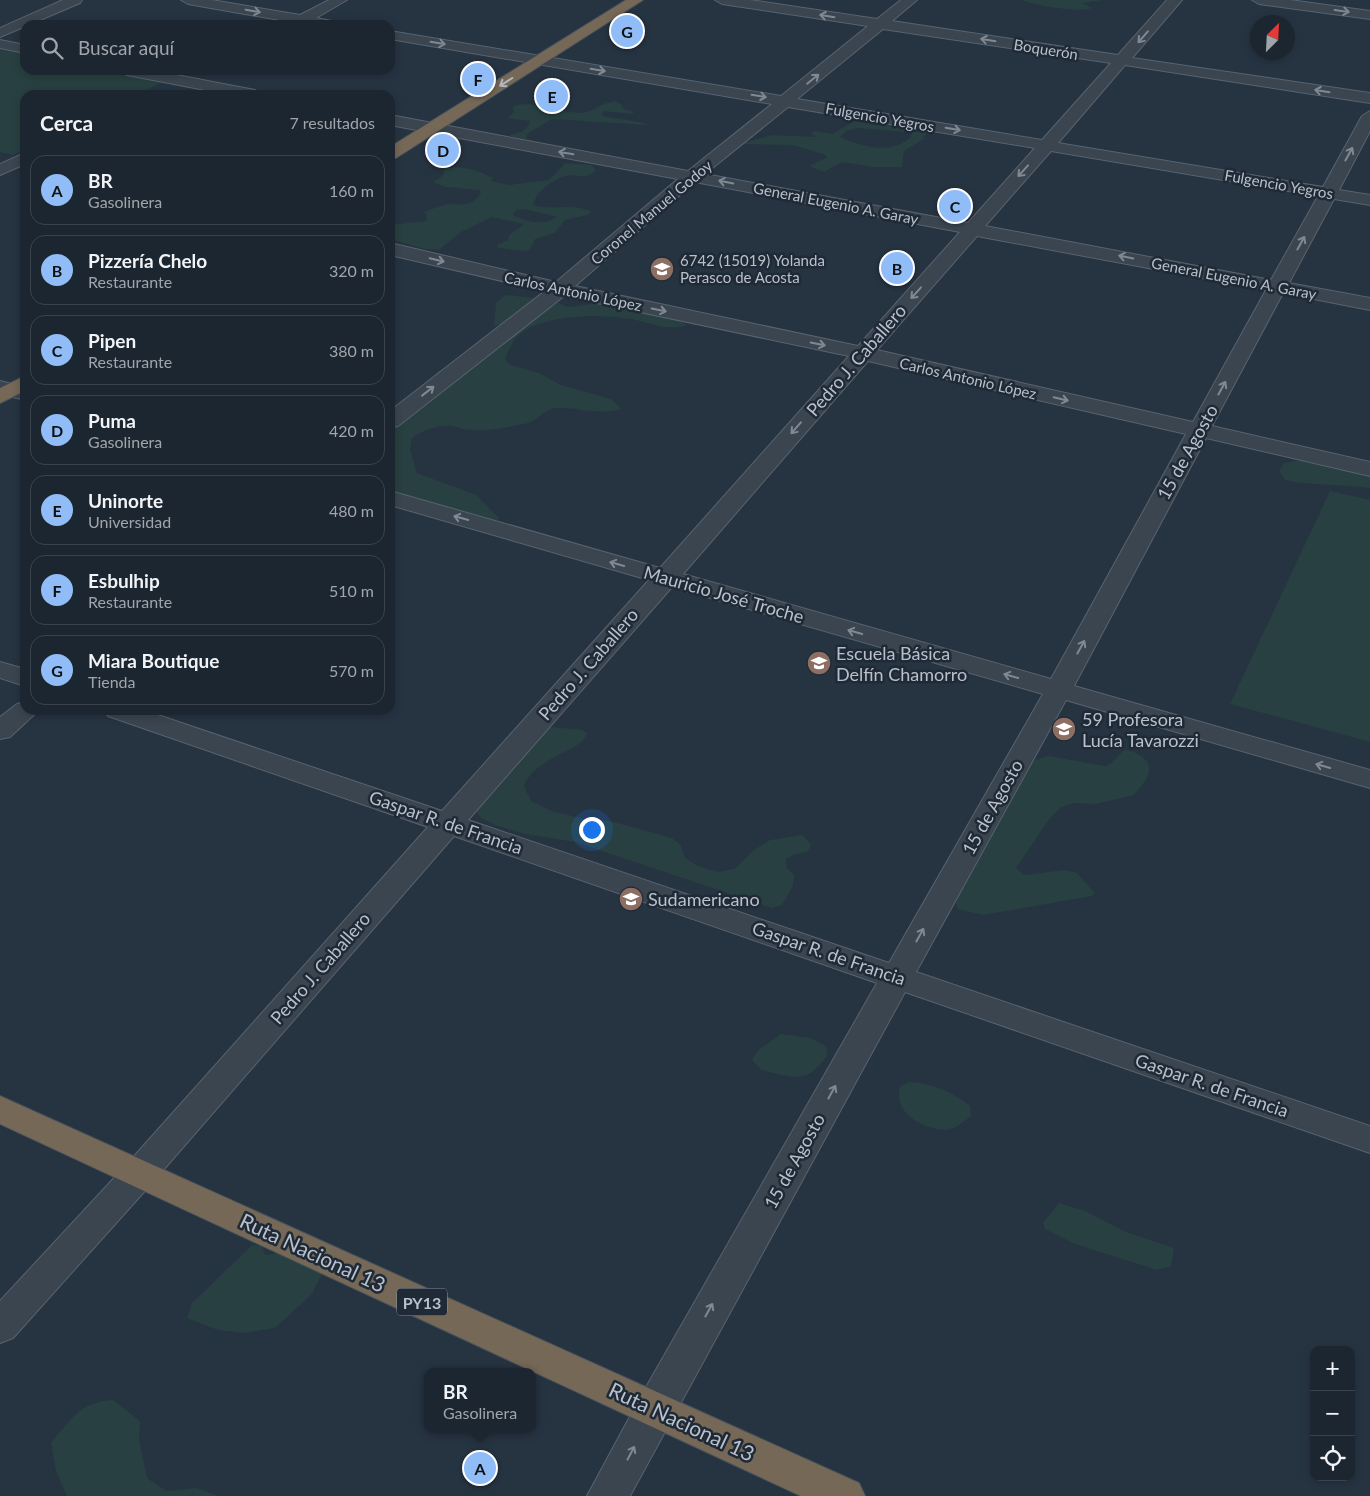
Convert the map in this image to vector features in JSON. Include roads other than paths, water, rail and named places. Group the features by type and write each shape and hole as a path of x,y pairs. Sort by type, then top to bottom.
{"highway":[{"path":"395,151 636,0"},
{"name":"Ruta Nacional 13","path":"0,1109 844,1496"}],"street":[{"path":"30,20 75,0"},
{"path":"188,0 287,20"},
{"path":"301,20 340,0"},
{"name":"Boquerón","path":"722,0 1370,98"},
{"name":"Coronel Manuel Godoy","path":"395,417 560,289 692,176 910,0"},
{"name":"Pedro J. Caballero","path":"0,1327 140,1173 1175,0"},
{"path":"1259,0 1370,15"},
{"path":"0,33 20,24"},
{"name":"Fulgencio Yegros","path":"395,36 1370,200"},
{"path":"0,44 20,48"},
{"path":"151,75 228,90"},
{"path":"163,90 192,75"},
{"name":"15 de Agosto","path":"608,1496 655,1408 1058,690 1370,116"},
{"name":"General Eugenio A. Garay","path":"395,121 1370,304"},
{"name":"Carlos Antonio López","path":"395,250 560,289 862,353 1370,469"},
{"name":"Mauricio José Troche","path":"395,499 1370,779"},
{"path":"0,670 20,676"},
{"path":"0,731 20,715"},
{"name":"Gaspar R. de Francia","path":"133,715 1370,1140"}],"place":[{"name":"Miara Boutique","path":"627,31"},
{"name":"Esbulhip","path":"478,79"},
{"name":"Uninorte","path":"552,96"},
{"name":"Puma","path":"443,150"},
{"name":"Pipen","path":"955,206"},
{"name":"Pizzería Chelo","path":"897,268"},
{"name":"6742 (15019) Yolanda Perasco de Acosta","path":"662,269"},
{"name":"Escuela Básica Delfín Chamorro","path":"819,663"},
{"name":"59 Profesora Lucía Tavarozzi","path":"1064,729"},
{"name":"Sudamericano","path":"631,899"},
{"name":"BR","path":"480,1468"}]}
